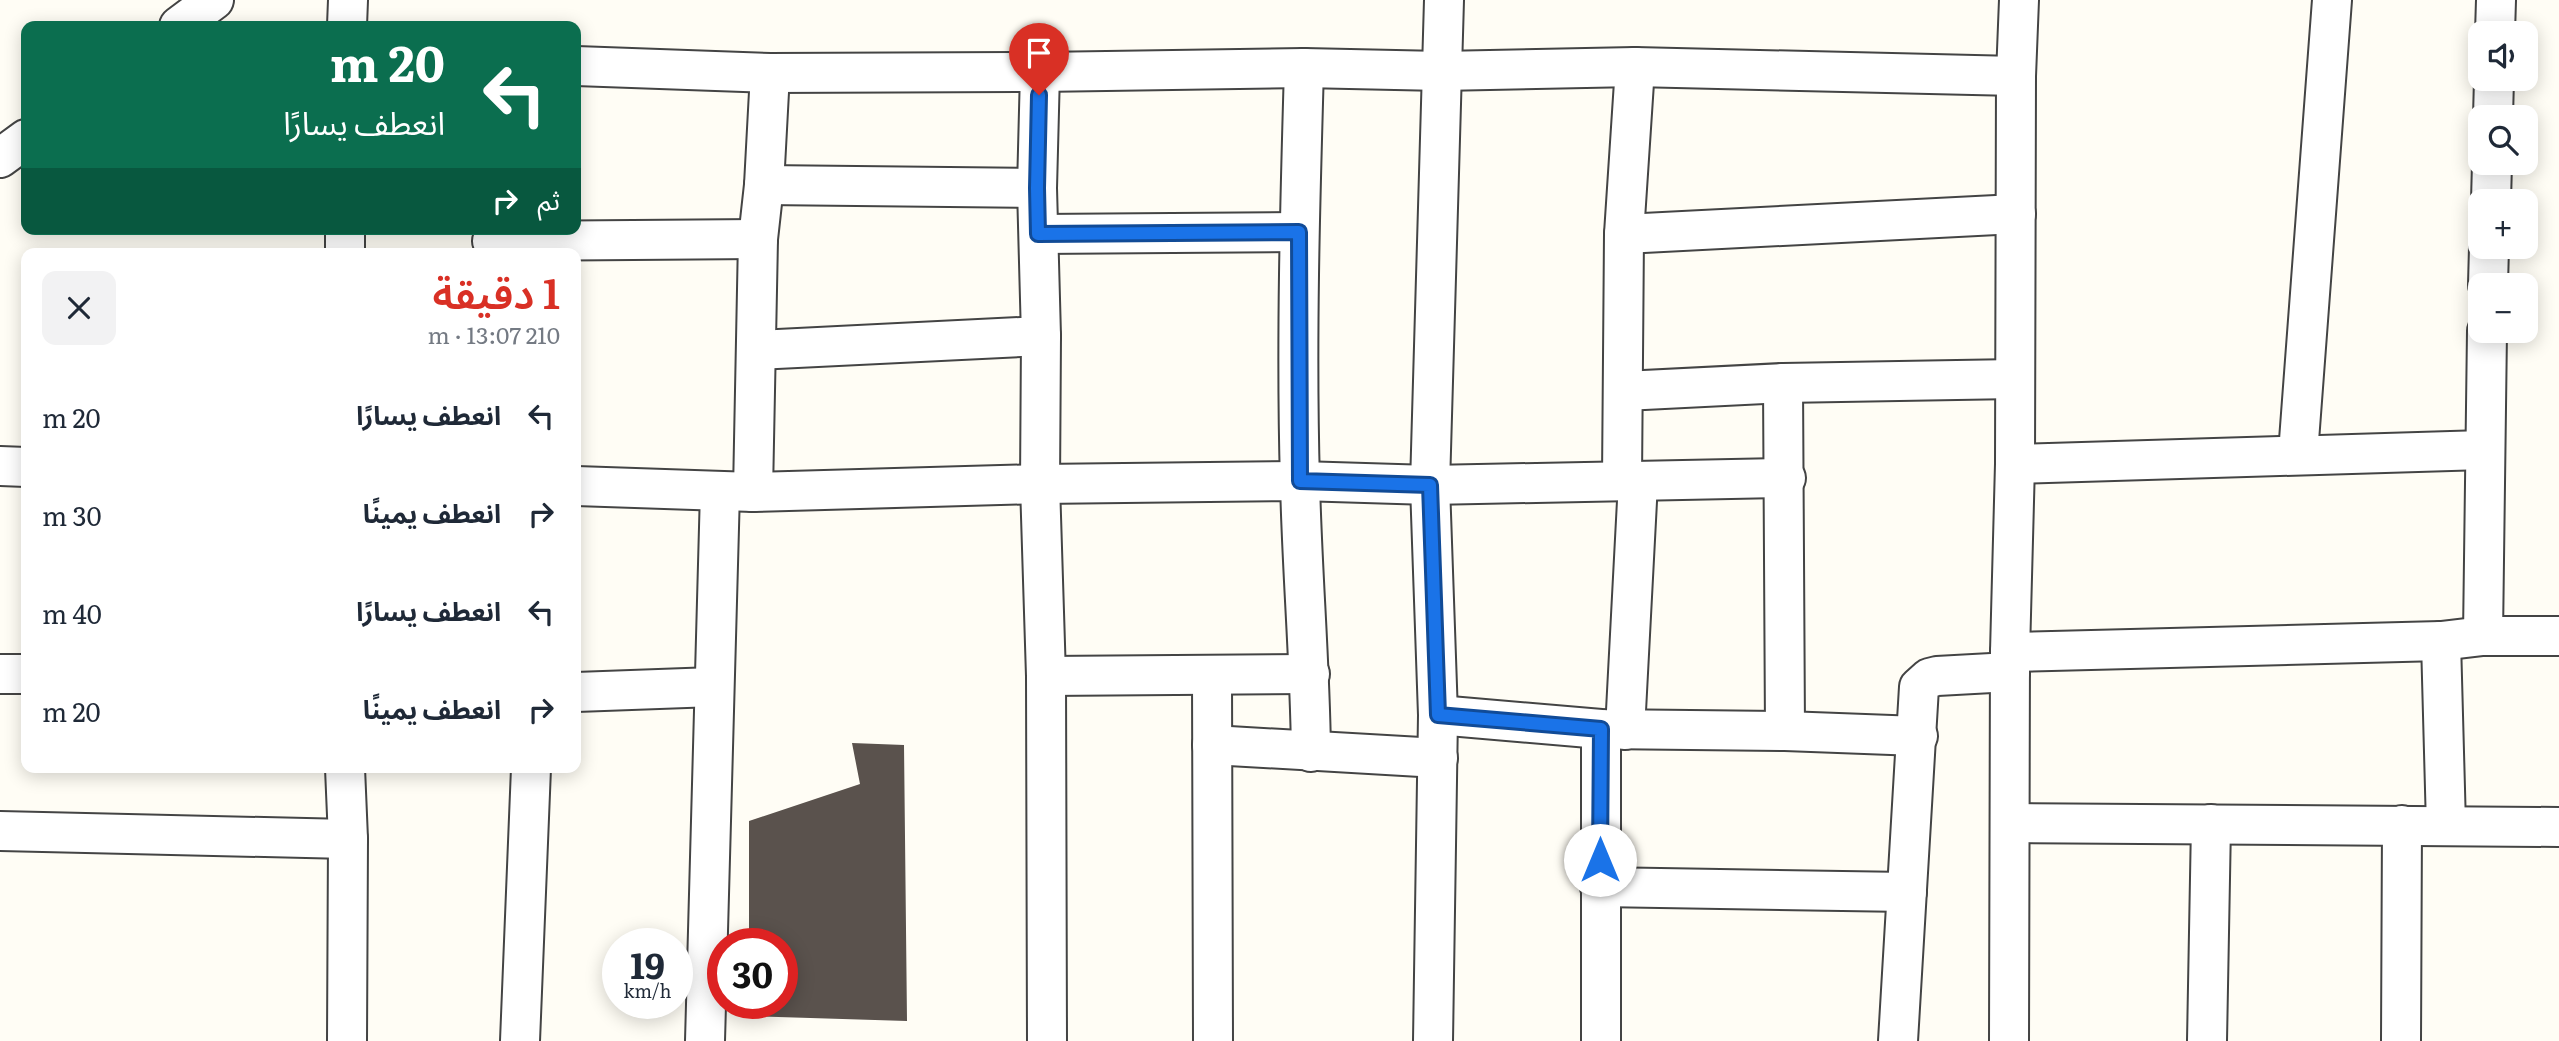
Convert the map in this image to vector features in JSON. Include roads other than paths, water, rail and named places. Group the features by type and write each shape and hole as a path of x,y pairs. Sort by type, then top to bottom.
{"street":[{"path":"347,21 348,0"},
{"path":"1433,1041 1438,715 1430,485 1444,0"},
{"path":"2009,1041 2010,662 2015,464 2016,76 2019,0"},
{"path":"2298,454 2332,0"},
{"path":"2495,21 2496,0"},
{"path":"581,66 770,73 1304,68 1441,71 1635,67 2016,76"},
{"path":"1601,1041 1600,887 1630,481 1624,391 1624,234 1635,67"},
{"path":"1304,68 1299,232 1300,481 1310,674 1311,752"},
{"path":"1040,72 1037,188 1041,336 1040,484 1046,676 1047,1041"},
{"path":"705,1041 714,687 756,350 758,239 770,73"},
{"path":"0,158 21,143"},
{"path":"764,185 1037,188"},
{"path":"1624,234 2016,214"},
{"path":"1038,234 1299,232"},
{"path":"492,241 758,239"},
{"path":"756,350 1041,336"},
{"path":"2483,636 2487,343"},
{"path":"1624,391 1783,383 2015,379"},
{"path":"1783,383 1786,478 1785,731"},
{"path":"2015,464 2484,450"},
{"path":"0,466 21,467"},
{"path":"581,486 737,492 1040,484 1300,481 1430,485 1786,478"},
{"path":"1898,1041 1919,687 1923,682 1937,676 2010,662 2441,641 2483,636 2559,636"},
{"path":"2441,641 2446,826"},
{"path":"0,674 21,674"},
{"path":"1046,676 1310,674"},
{"path":"1212,675 1213,1041"},
{"path":"581,692 714,687"},
{"path":"1438,715 1613,729 1918,736"},
{"path":"1212,745 1438,758"},
{"path":"345,773 348,839 346,1041"},
{"path":"520,1041 531,773"},
{"path":"2011,823 2559,827"},
{"path":"2207,1041 2211,824"},
{"path":"2401,1041 2402,825"},
{"path":"0,831 348,839"},
{"path":"1600,887 1907,892"}]}
